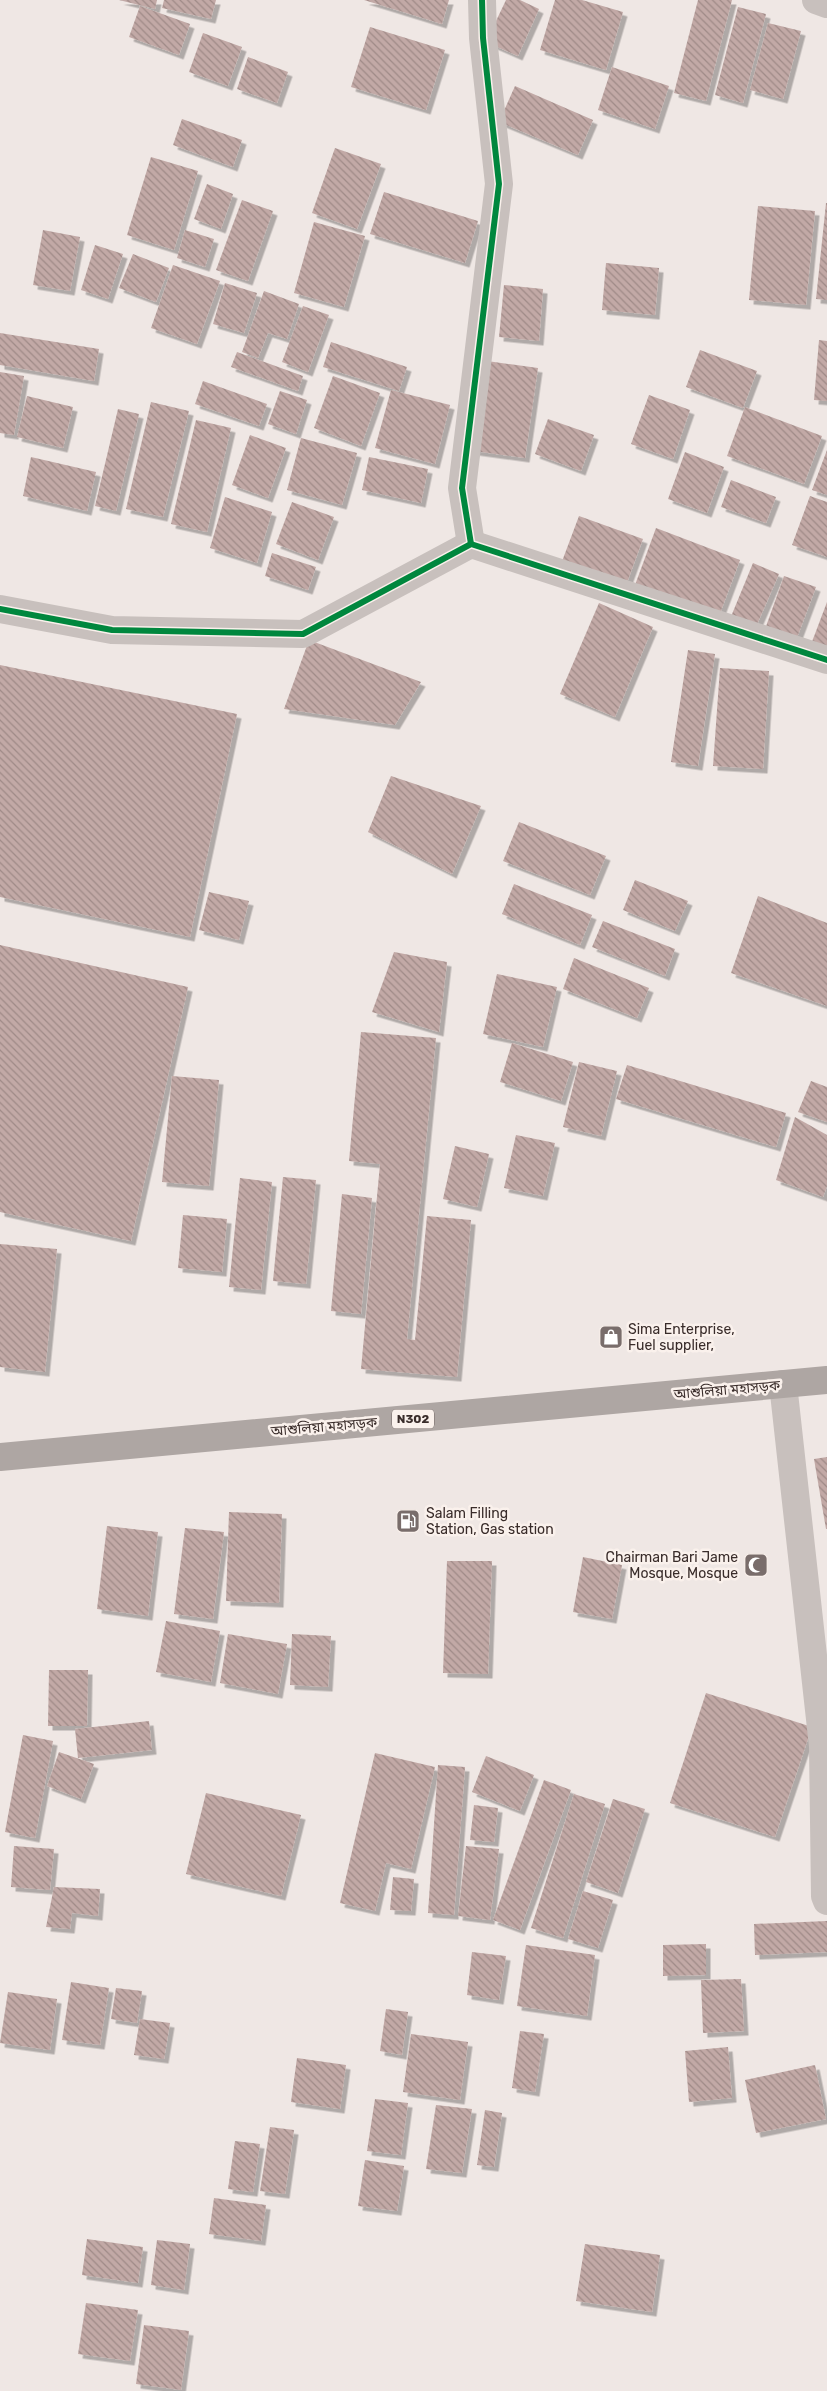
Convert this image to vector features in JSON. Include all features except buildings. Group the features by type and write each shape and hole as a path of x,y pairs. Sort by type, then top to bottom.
{"highway":[{"name":"আশুলিয়া মহাসড়ক","path":"0,1457 827,1380"}],"street":[{"path":"471,544 462,488 499,184 483,38 482,0"},
{"path":"816,0 827,4"},
{"path":"0,609 112,630 303,634 471,544 827,660"},
{"path":"783,1384 822,1746 827,1901"}],"cycle path":[{"path":"471,544 462,488 499,184 483,38 482,0"},
{"path":"0,609 112,630 303,634 471,544 827,660"}],"place":[{"name":"Sima Enterprise, Fuel supplier,","path":"611,1337"},
{"name":"Salam Filling Station, Gas station","path":"408,1521"},
{"name":"Chairman Bari Jame Mosque, Mosque","path":"756,1565"}]}
